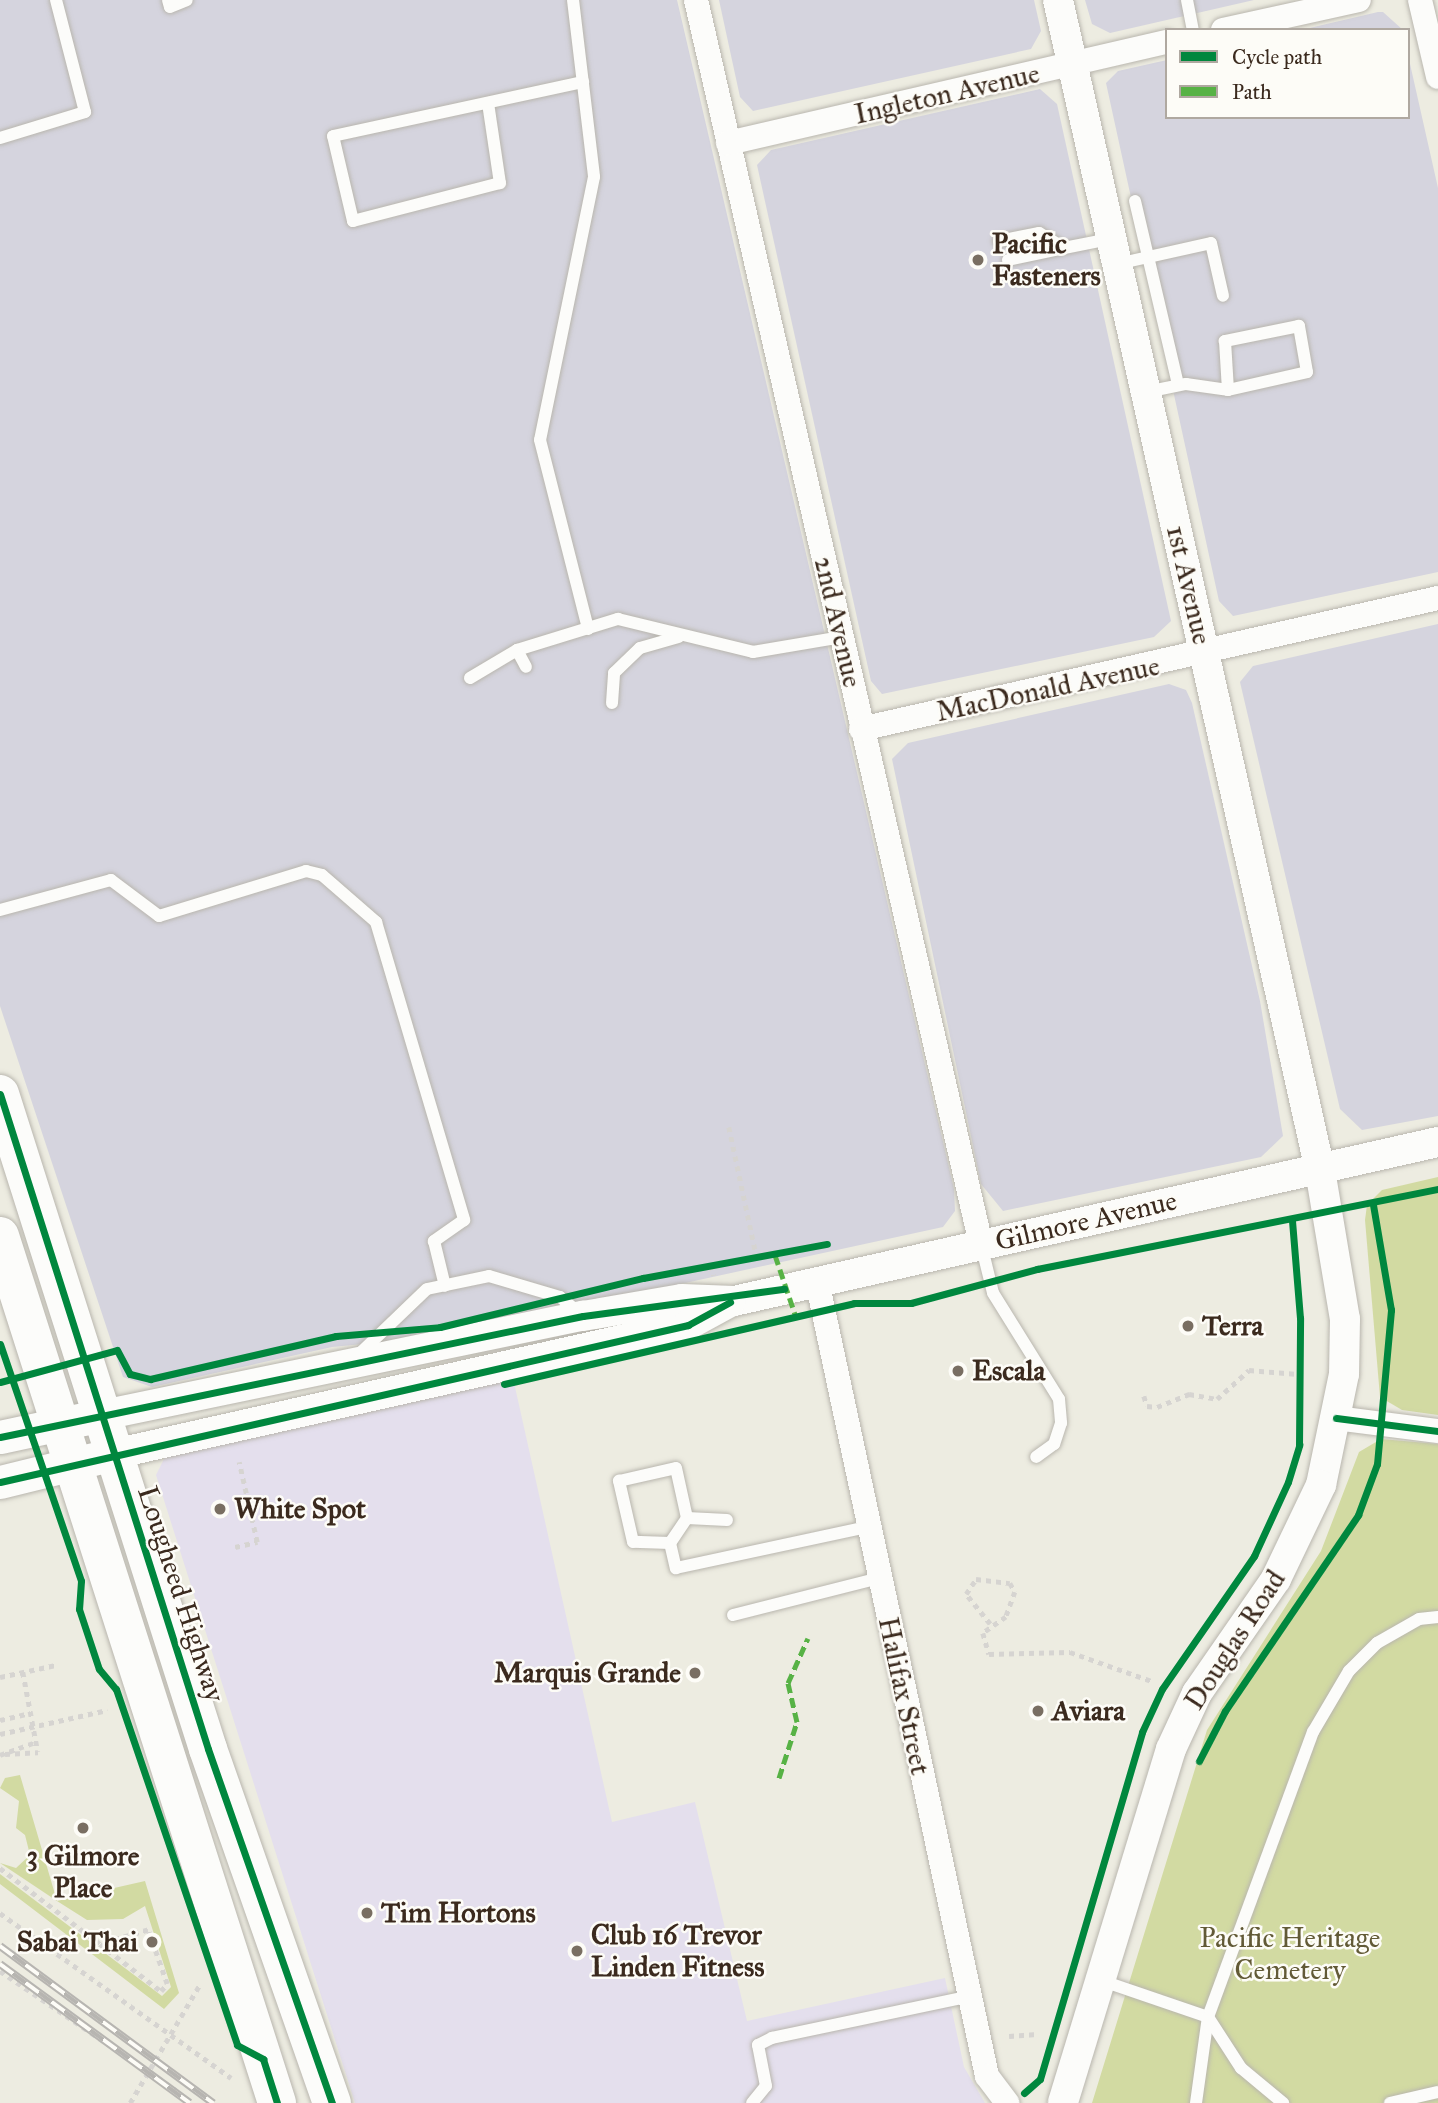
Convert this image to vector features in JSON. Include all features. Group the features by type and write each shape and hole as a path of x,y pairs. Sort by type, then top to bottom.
{"main road":[{"name":"Lougheed Highway","path":"0,1094 114,1454 332,2103"},
{"path":"0,1236 277,2103"},
{"name":"Gilmore Avenue","path":"0,1437 103,1415"},
{"name":"Gilmore Avenue","path":"0,1482 114,1454"}],"street":[{"name":"2nd Avenue","path":"696,0 981,1244"},
{"name":"1st Avenue","path":"1058,0 1320,1170"},
{"path":"1232,28 1359,0"},
{"path":"1420,0 1438,77"},
{"name":"Ingleton Avenue","path":"728,143 1165,42"},
{"name":"MacDonald Avenue","path":"861,729 1205,654 1438,598"},
{"name":"Gilmore Avenue","path":"114,1454 688,1325 734,1301 817,1281 1438,1142"},
{"name":"Douglas Road","path":"1063,2103 1171,1749 1197,1693 1301,1533 1336,1418 1345,1319 1320,1170"},
{"name":"Halifax Street","path":"817,1281 987,2076 1007,2103"},
{"name":"Gilmore Avenue","path":"103,1415 352,1361 682,1299 734,1301"},
{"path":"1336,1418 1438,1431"}],"lane":[{"path":"0,138 85,112 56,0"},
{"path":"168,0 170,7 187,0"},
{"path":"573,0 594,177 540,440 588,629"},
{"path":"1187,0 1193,28"},
{"path":"488,103 499,183 353,221 333,136 583,82"},
{"path":"1135,201 1178,385"},
{"path":"999,241 1039,233 1064,248"},
{"path":"1008,260 1064,248 1114,251 1147,257 1211,243 1223,296"},
{"path":"1146,392 1178,385 1228,390 1307,372 1299,326 1225,341 1228,390"},
{"path":"470,678 517,650 618,619 678,637 753,652 842,637"},
{"path":"612,703 614,673 640,648 678,637"},
{"path":"517,650 526,667"},
{"path":"0,911 111,880 159,916 306,871 322,875 376,922 464,1220 434,1241 445,1286"},
{"path":"981,1244 993,1293 1059,1399 1061,1423 1054,1444 1036,1457"},
{"path":"352,1361 400,1310 427,1290 489,1276 560,1297 583,1317"},
{"path":"670,1543 634,1542 619,1482 676,1468 687,1518 670,1543 676,1568 868,1527"},
{"path":"687,1518 727,1520"},
{"path":"733,1615 879,1578"},
{"path":"1196,2103 1208,2017 1312,1732 1349,1671 1377,1643 1419,1619 1438,1617"},
{"path":"1100,1980 1208,2017 1241,2068 1283,2103"},
{"path":"769,2103 758,2045 772,2038 971,1996"},
{"path":"752,2103 766,2086"},
{"path":"1390,2103 1438,2092"}],"path":[{"path":"729,1127 757,1259"},
{"path":"711,1265 714,1277"},
{"path":"1297,1387 1300,1360"},
{"path":"1144,1396 1147,1406 1157,1407 1189,1394 1217,1399 1249,1370 1298,1374"},
{"path":"235,1546 257,1542 239,1462"},
{"path":"990,1624 965,1594 976,1579 1010,1583 1014,1592 1006,1617 990,1624 983,1633 989,1654 1070,1652 1152,1681"},
{"path":"0,1677 56,1665"},
{"path":"2,1755 38,1752 23,1672"},
{"path":"0,1734 107,1710"},
{"path":"0,1720 30,1713"},
{"path":"2,1755 36,1742"},
{"path":"0,1868 161,1991 167,1984 148,1930 100,1944"},
{"path":"0,1913 231,2078"},
{"path":"0,1971 176,2090"},
{"path":"130,2103 200,1984"},
{"path":"1009,2036 1037,2034"}],"shaded area":[{"path":"0,0 677,0 954,1189 955,1211 943,1227 436,1337 332,1347 152,1387 123,1377 0,1006"},
{"path":"719,0 1034,0 1041,31 1031,49 753,111 740,97"},
{"path":"1085,0 1254,0 1110,33 1092,24"},
{"path":"1383,12 1401,28 1310,28"},
{"path":"1165,60 1165,119 1410,119 1410,64 1438,188 1438,572 1233,616 1219,601 1106,83 1118,71"},
{"path":"1040,89 1057,104 1171,621 1154,637 882,694 871,681 757,165 771,150"},
{"path":"1438,624 1438,1116 1362,1130 1340,1109 1240,682 1253,666"},
{"path":"1169,684 1186,690 1192,703 1260,1001 1283,1136 1261,1157 1003,1211 981,1184 892,759 908,743"},
{"path":"513,1378 612,1822 695,1802 747,2021 945,1978 964,2067 985,2103 355,2103 156,1475 165,1457"}],"green space":[{"path":"1438,1177 1438,1415 1402,1410 1380,1397 1365,1220 1367,1205 1382,1190"},
{"name":"Pacific Heritage Cemetery","path":"1381,1439 1438,1444 1438,2103 1092,2103 1207,1730 1321,1551 1359,1452"},
{"path":"20,1775 57,1901 0,1863 16,1868 30,1855 25,1835 16,1828 19,1801 0,1788 5,1778"},
{"path":"0,1874 162,1996 171,1987 145,1906 123,1919 87,1920 57,1901 145,1881 179,1993 164,2009 0,1884"}],"railway":[{"path":"0,1946 213,2103"},
{"path":"0,1964 190,2103"}],"marked path":[{"path":"775,1255 796,1317"},
{"path":"779,1778 797,1722 788,1683 808,1638"}],"cycle path":[{"path":"0,1094 208,1749 332,2103"},
{"path":"504,1384 854,1303 911,1303 1037,1269 1438,1189"},
{"path":"1199,1761 1225,1711 1358,1515 1377,1464 1391,1310 1373,1205"},
{"path":"1024,2093 1040,2079 1142,1732 1162,1689 1254,1556 1288,1482 1299,1445 1300,1318 1292,1221"},
{"path":"0,1382 117,1350 130,1374 150,1379 336,1336 440,1327 643,1278 827,1244"},
{"path":"0,1437 583,1316 784,1289"},
{"path":"0,1482 688,1325 730,1302"},
{"path":"0,1344 81,1581 79,1609 99,1669 116,1689 237,2045 263,2059 277,2103"},
{"path":"1336,1418 1438,1431"}],"place":[{"name":"Pacific Fasteners","path":"978,260"},
{"name":"Terra","path":"1188,1326"},
{"name":"Escala","path":"958,1371"},
{"name":"White Spot","path":"220,1509"},
{"name":"Marquis Grande","path":"695,1673"},
{"name":"Aviara","path":"1038,1711"},
{"name":"3 Gilmore Place","path":"83,1828"},
{"name":"Tim Hortons","path":"367,1913"},
{"name":"Sabai Thai","path":"152,1942"},
{"name":"Club 16 Trevor Linden Fitness","path":"577,1951"}]}
